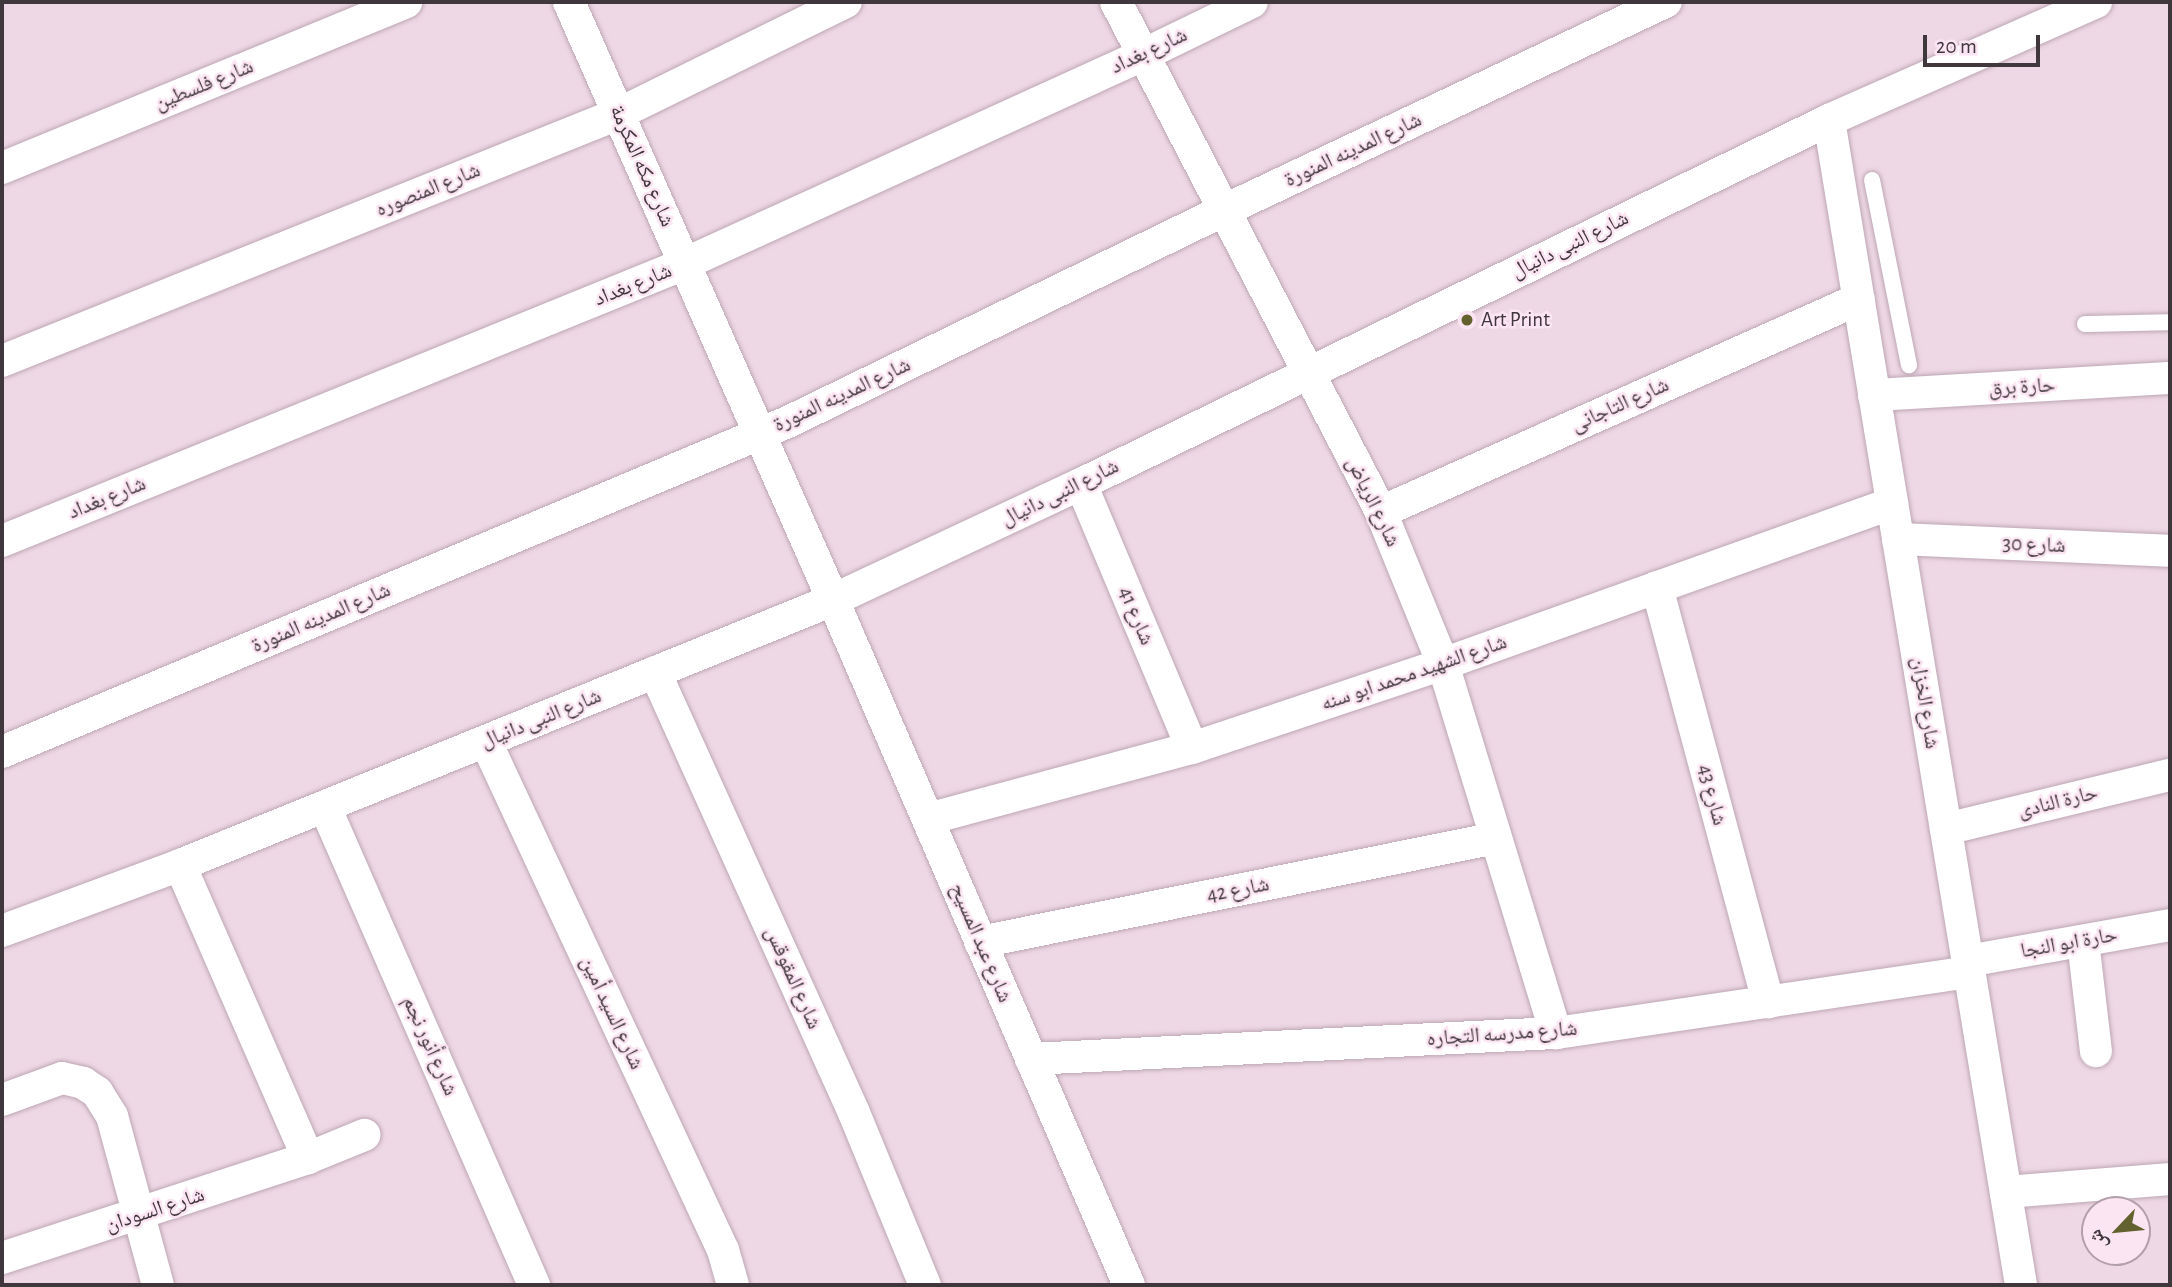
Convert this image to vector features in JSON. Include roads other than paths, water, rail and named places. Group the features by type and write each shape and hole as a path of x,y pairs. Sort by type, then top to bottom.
{"street":[{"name":"شارع فلسطين","path":"2,168 406,2"},
{"name":"شارع مكه المكرمة","path":"569,2 833,600"},
{"name":"شارع المنصوره","path":"2,361 618,114 846,2"},
{"name":"شارع الرياض","path":"1116,2 1381,512 1443,664 1556,1033"},
{"name":"شارع بغداد","path":"2,541 684,264 1143,55 1252,2"},
{"name":"شارع المدينه المنورة","path":"2,752 759,434 1666,2"},
{"name":"شارع النبى دانيال","path":"2,931 180,865 833,600 1081,484 1829,120 2095,2"},
{"name":"شارع الخزان","path":"1829,120 1870,280 1874,395 2021,1285"},
{"name":"شارع التاجانى","path":"1381,512 1870,280"},
{"name":"حارة برق","path":"1874,395 2170,379"},
{"name":"شارع 41","path":"1081,484 1192,748"},
{"name":"شارع الشهيد محمد ابو سنه","path":"928,819 1192,748 1443,664 1892,503"},
{"name":"شارع 30","path":"1898,539 2170,551"},
{"name":"شارع 43","path":"1657,587 1768,1002"},
{"name":"شارع عبد المسيح","path":"833,600 1129,1285"},
{"name":"شارع المقوقس","path":"656,672 854,1113 925,1285"},
{"name":"شارع السيد أمين","path":"486,742 723,1250 733,1285"},
{"name":"حارة النادى","path":"1946,829 2170,775"},
{"name":"شارع أنور نجم","path":"325,807 534,1285"},
{"name":"شارع 42","path":"980,942 1496,838"},
{"path":"180,865 308,1158"},
{"name":"حارة ابو النجا","path":"1968,966 2170,925"},
{"path":"2083,941 2096,1051"},
{"name":"شارع مدرسه التجاره","path":"1031,1059 1556,1033 1768,1002 1968,966"},
{"path":"2,1100 62,1078 83,1083 97,1092 112,1116 158,1285"},
{"name":"شارع السودان","path":"2,1258 139,1216 308,1158 364,1135"},
{"path":"2006,1192 2170,1179"}],"lane":[{"path":"1872,180 1870,280 1909,365"},
{"path":"2085,324 2170,322"}],"place":[{"name":"Art Print","path":"1467,320"}]}
